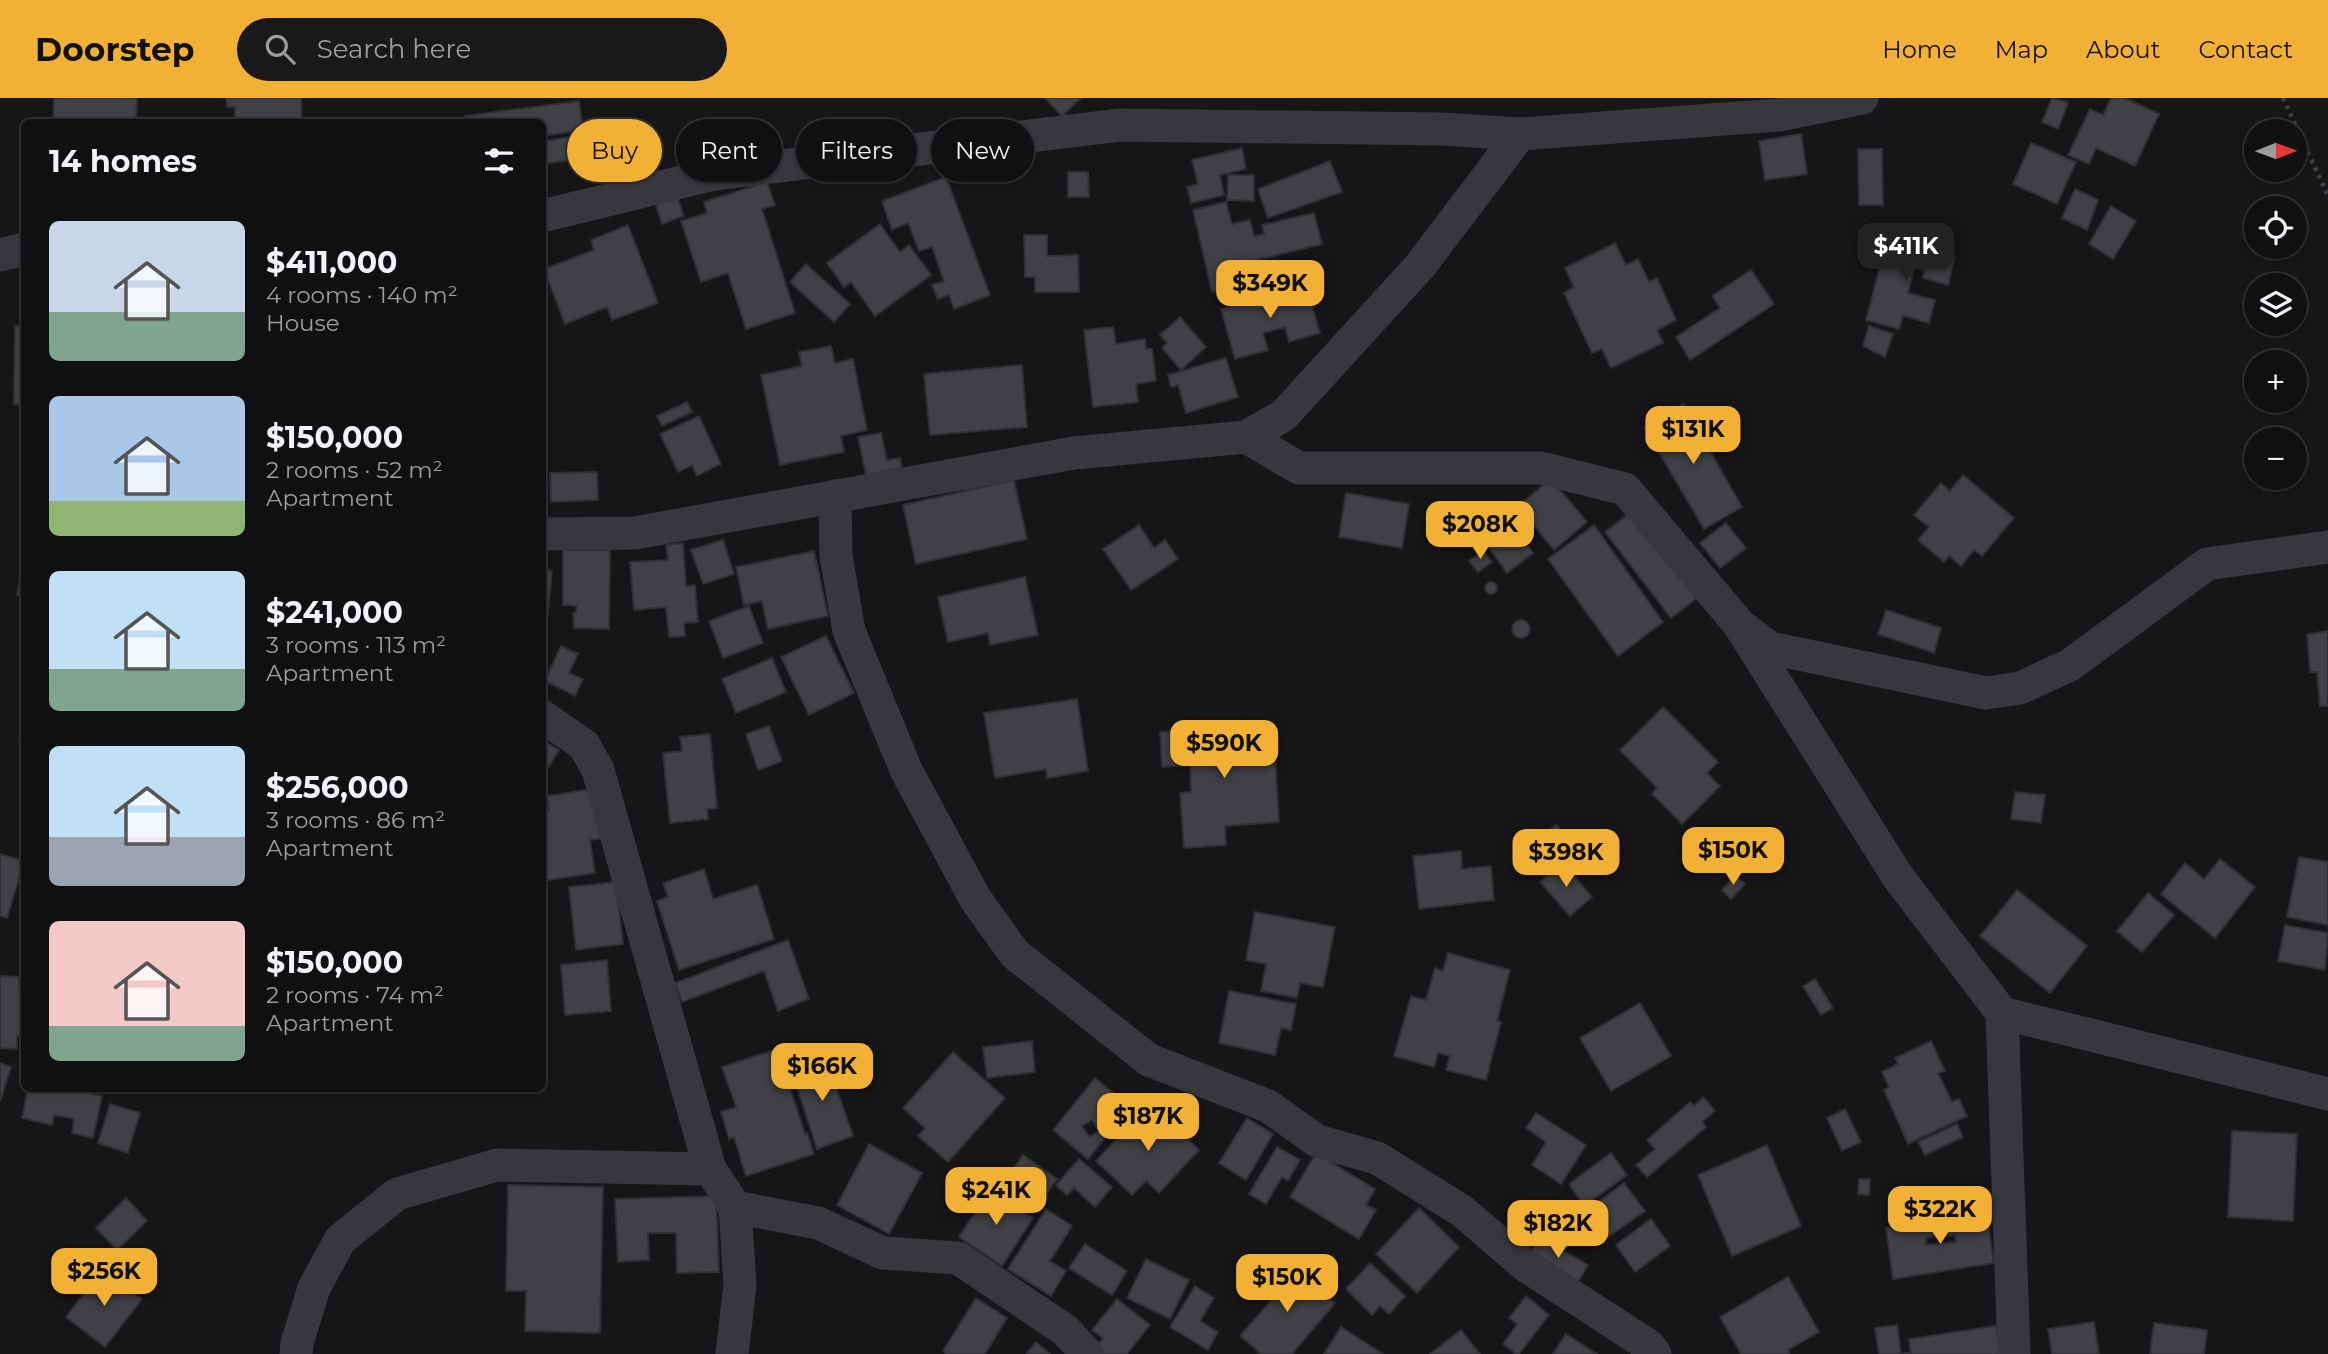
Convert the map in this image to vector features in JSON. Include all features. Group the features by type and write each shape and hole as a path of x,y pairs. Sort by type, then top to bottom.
{"street":[{"path":"546,215 714,174 1122,111 1520,134 1779,115 1862,98"},
{"path":"546,534 635,533 1074,453 1246,437 1284,415 1420,266 1520,134"},
{"path":"0,255 21,250"},
{"path":"1246,437 1299,468 1541,468 1625,489 1738,623 1898,877 2002,1013 2014,1354"},
{"path":"835,496 836,556 849,632 906,770 975,900 1014,954 1149,1060 1268,1106 1317,1141 1377,1158 1462,1211 1526,1266 1648,1345 1655,1354"},
{"path":"1738,623 1770,648 1986,693 2020,688 2070,665 2207,564 2328,547"},
{"path":"546,719 584,745 598,770 710,1169 735,1206 740,1285 732,1354"},
{"path":"2002,1013 2328,1094"},
{"path":"296,1354 314,1287 340,1240 397,1194 497,1164 710,1169"},
{"path":"735,1206 818,1223 883,1253 958,1258 1065,1330 1087,1354"}],"path":[{"path":"2283,98 2328,196"}],"building":[{"path":"54,98 137,98 136,119 53,119"},
{"path":"226,98 301,98 302,119 235,119 235,107 227,107"},
{"path":"1045,98 1081,98 1062,116"},
{"path":"2052,98 2068,103 2058,129 2042,122"},
{"path":"2111,98 2125,98 2159,114 2135,166 2096,148 2089,164 2068,155 2090,109 2103,115"},
{"path":"579,101 581,119 567,119 567,132 546,135 546,119 466,119 465,116"},
{"path":"1801,134 1807,174 1765,180 1759,141"},
{"path":"567,138 567,160 546,163 546,140"},
{"path":"2031,143 2076,162 2057,204 2013,184"},
{"path":"1242,148 1246,169 1220,175 1224,195 1191,203 1187,187 1198,184 1192,160"},
{"path":"1858,149 1882,149 1883,205 1859,205"},
{"path":"1330,161 1342,192 1268,218 1258,189"},
{"path":"1068,172 1088,172 1089,197 1068,197"},
{"path":"1228,175 1254,175 1254,201 1227,200"},
{"path":"767,182 775,205 762,209 795,313 746,329 728,273 701,282 681,221 707,213 704,202"},
{"path":"933,182 948,182 990,295 954,309 949,295 938,299 932,285 944,281 932,247 919,251 908,223 892,230 882,201"},
{"path":"2075,189 2098,200 2087,230 2062,218"},
{"path":"675,191 684,216 662,224 654,199"},
{"path":"1226,202 1232,224 1250,220 1254,236 1264,234 1262,225 1314,213 1322,244 1241,264 1246,284 1212,292 1193,210"},
{"path":"2111,206 2136,221 2113,259 2089,244"},
{"path":"880,224 900,252 909,245 931,275 875,316 851,282 844,287 827,263"},
{"path":"628,225 658,303 612,320 607,307 565,324 546,268 594,250 591,240"},
{"path":"1024,235 1047,235 1047,256 1078,255 1079,292 1035,292 1035,277 1025,277"},
{"path":"1887,239 1955,256 1948,285 1923,278 1924,270 1914,268 1908,293 1935,300 1929,323 1903,316 1899,329 1866,320"},
{"path":"1615,243 1626,265 1638,259 1649,282 1657,278 1676,320 1657,330 1663,343 1611,368 1602,349 1592,353 1564,293 1574,287 1565,268"},
{"path":"806,264 850,304 834,322 790,282"},
{"path":"1751,270 1774,304 1690,360 1676,337 1720,308 1712,296"},
{"path":"1306,285 1320,333 1289,342 1285,327 1263,333 1268,350 1235,359 1221,309"},
{"path":"1180,317 1206,347 1181,370 1162,348 1167,343 1160,335"},
{"path":"15,326 21,326 21,405 14,404"},
{"path":"1869,326 1893,334 1885,357 1863,346"},
{"path":"1113,327 1116,344 1145,339 1146,349 1152,349 1156,381 1136,384 1138,402 1093,407 1084,330"},
{"path":"831,346 835,363 853,359 867,430 841,436 844,452 780,465 761,375 802,366 799,352"},
{"path":"1226,358 1238,397 1186,413 1178,385 1171,387 1168,375"},
{"path":"1022,365 1027,427 930,435 924,374"},
{"path":"687,402 692,412 662,426 657,416"},
{"path":"1683,404 1742,507 1704,529 1644,427"},
{"path":"699,416 721,464 697,476 692,465 678,472 660,434"},
{"path":"881,433 887,460 900,458 902,468 866,475 858,437"},
{"path":"597,472 598,500 551,502 550,473"},
{"path":"1963,475 2014,518 1982,556 1974,550 1961,566 1949,556 1944,562 1918,540 1929,527 1914,515 1941,483 1950,491"},
{"path":"1551,479 1587,522 1554,550 1518,506"},
{"path":"1014,480 1027,539 916,564 903,505"},
{"path":"1346,493 1409,504 1402,548 1339,537"},
{"path":"1630,513 1697,598 1671,618 1605,532"},
{"path":"1726,523 1746,548 1720,568 1700,543"},
{"path":"1139,525 1154,548 1165,540 1178,559 1131,590 1103,549"},
{"path":"1594,525 1663,622 1618,656 1548,559"},
{"path":"1514,527 1533,553 1507,573 1488,546"},
{"path":"723,540 734,574 703,584 691,550"},
{"path":"683,543 686,586 695,585 698,622 684,623 685,636 669,637 666,607 634,610 630,562 668,560 666,545"},
{"path":"563,550 610,550 609,629 574,628 573,613 576,613 576,606 563,605"},
{"path":"814,551 828,616 768,629 762,601 744,605 736,567"},
{"path":"1483,551 1492,562 1478,572 1469,561"},
{"path":"546,570 552,571 546,630"},
{"path":"21,575 21,596 17,595"},
{"path":"1025,577 1038,635 990,645 988,633 948,642 938,597"},
{"path":"1486,583 1496,583 1496,593 1486,593"},
{"path":"749,606 763,643 723,658 709,621"},
{"path":"1886,610 1941,628 1934,653 1878,634"},
{"path":"1521,620 1527,623 1530,629 1527,635 1521,638 1515,635 1512,629 1515,623"},
{"path":"2328,631 2328,706 2320,706 2317,672 2310,672 2307,634"},
{"path":"826,636 854,693 809,715 781,657"},
{"path":"561,646 578,654 569,673 583,679 575,696 546,682"},
{"path":"772,658 786,692 736,713 722,679"},
{"path":"1077,699 1088,771 1047,778 1046,769 995,778 984,713"},
{"path":"1663,707 1718,762 1707,773 1720,786 1682,824 1652,794 1657,788 1620,750"},
{"path":"1273,725 1279,822 1225,826 1226,845 1184,848 1180,793 1191,792 1190,765 1162,767 1160,732"},
{"path":"769,726 782,761 758,770 746,734"},
{"path":"710,734 717,808 707,809 708,819 670,823 663,753 682,751 680,737"},
{"path":"546,742 559,750 546,771"},
{"path":"599,788 606,838 590,840 595,873 546,880 546,810 549,810 547,796"},
{"path":"2015,792 2045,795 2041,823 2011,819"},
{"path":"1557,825 1570,844 1528,871 1516,852"},
{"path":"1461,851 1462,869 1491,866 1494,900 1419,909 1413,856"},
{"path":"0,854 21,860 21,871 7,918 0,916"},
{"path":"2299,857 2328,862 2328,925 2287,917"},
{"path":"2220,859 2255,887 2215,938 2161,894 2185,863 2204,879"},
{"path":"1562,862 1592,897 1570,916 1540,882"},
{"path":"704,869 713,899 757,885 774,939 679,970 657,901 668,897 663,883"},
{"path":"1735,875 1745,884 1731,899 1722,890"},
{"path":"616,882 623,944 576,950 569,887"},
{"path":"2017,890 2087,946 2050,993 1980,936"},
{"path":"2148,893 2174,915 2142,952 2117,931"},
{"path":"1255,912 1335,927 1323,987 1300,983 1297,998 1261,991 1266,964 1246,960"},
{"path":"2285,925 2328,933 2325,970 2278,961"},
{"path":"788,940 809,999 778,1011 764,971 682,1002 675,983"},
{"path":"1448,953 1510,970 1497,1021 1501,1022 1486,1080 1446,1070 1450,1056 1438,1053 1434,1067 1394,1056 1411,996 1426,1000 1435,968 1443,971"},
{"path":"607,960 611,1011 565,1015 561,965"},
{"path":"0,976 19,977 21,1036 17,1036 17,1049 0,1048"},
{"path":"1815,979 1833,1008 1821,1015 1803,986"},
{"path":"1229,991 1296,1004 1291,1030 1281,1028 1275,1055 1219,1043"},
{"path":"1640,1003 1671,1056 1611,1091 1580,1038"},
{"path":"1032,1041 1035,1072 987,1078 983,1047"},
{"path":"1931,1041 1945,1071 1938,1073 1952,1102 1959,1099 1967,1116 1908,1144 1884,1090 1889,1087 1882,1072 1898,1064 1895,1058"},
{"path":"780,1048 779,1054 814,1154 746,1176 734,1137 729,1139 721,1112 736,1107 722,1067"},
{"path":"953,1052 1005,1098 948,1162 918,1136 925,1128 903,1108"},
{"path":"826,1058 853,1136 817,1149 791,1069"},
{"path":"0,1063 11,1067 0,1102"},
{"path":"1095,1078 1130,1107 1088,1159 1053,1130","holes":["1092,1120 1099,1131 1089,1137 1082,1126"]},
{"path":"27,1092 85,1092 102,1096 93,1138 72,1133 74,1119 54,1115 52,1125 22,1118"},
{"path":"1703,1097 1715,1111 1702,1122 1706,1127 1647,1177 1636,1165 1655,1149 1647,1140 1690,1102 1694,1106"},
{"path":"1150,1103 1199,1150 1159,1193 1146,1181 1132,1195 1096,1161"},
{"path":"110,1104 140,1113 128,1153 98,1143"},
{"path":"1845,1109 1861,1142 1842,1151 1827,1118"},
{"path":"1536,1113 1586,1145 1561,1184 1532,1165 1546,1142 1526,1128"},
{"path":"1247,1118 1273,1134 1246,1180 1219,1163"},
{"path":"1957,1124 1963,1137 1925,1155 1918,1142"},
{"path":"2232,1131 2297,1134 2293,1221 2228,1217"},
{"path":"869,1144 922,1173 889,1234 837,1205"},
{"path":"1767,1145 1801,1226 1732,1256 1698,1175"},
{"path":"1277,1147 1300,1160 1288,1181 1282,1177 1266,1204 1249,1194"},
{"path":"1316,1153 1375,1189 1366,1205 1376,1210 1359,1239 1290,1197"},
{"path":"1611,1153 1627,1175 1584,1206 1569,1184"},
{"path":"1023,1155 1057,1179 1035,1211 1016,1197 1027,1183 1011,1172"},
{"path":"1079,1159 1112,1187 1095,1207 1074,1188 1067,1195 1056,1185"},
{"path":"1859,1179 1870,1179 1869,1195 1858,1194"},
{"path":"1624,1183 1645,1211 1605,1239 1585,1212"},
{"path":"508,1185 603,1187 600,1333 525,1331 526,1291 506,1291"},
{"path":"991,1188 1033,1218 1002,1266 959,1237"},
{"path":"716,1196 719,1272 677,1273 676,1233 648,1233 649,1260 618,1262 615,1199"},
{"path":"126,1198 147,1221 117,1250 96,1228"},
{"path":"1565,1200 1589,1225 1564,1250 1539,1225"},
{"path":"1419,1208 1459,1247 1417,1293 1376,1254"},
{"path":"1046,1209 1072,1226 1050,1261 1066,1271 1051,1296 1008,1269"},
{"path":"1986,1212 1994,1263 1893,1279 1886,1228","holes":["1955,1235 1956,1242 1926,1245 1926,1238"]},
{"path":"1651,1219 1670,1246 1635,1272 1616,1245"},
{"path":"1539,1237 1588,1265 1578,1282 1529,1254"},
{"path":"1085,1244 1127,1271 1112,1295 1069,1268"},
{"path":"1146,1259 1189,1280 1170,1319 1127,1298"},
{"path":"1287,1262 1335,1303 1292,1354 1261,1354 1240,1336 1273,1298 1263,1290"},
{"path":"1370,1263 1405,1296 1389,1314 1380,1306 1372,1315 1346,1289"},
{"path":"103,1269 142,1299 105,1347 66,1317"},
{"path":"1788,1277 1819,1332 1788,1350 1790,1354 1741,1354 1720,1317"},
{"path":"1195,1286 1214,1298 1200,1321 1218,1332 1208,1350 1170,1327"},
{"path":"1526,1296 1549,1315 1519,1354 1516,1354 1503,1344 1517,1324 1509,1318"},
{"path":"976,1298 1007,1318 985,1354 947,1354 943,1351"},
{"path":"1117,1299 1150,1325 1127,1354 1103,1354 1095,1348 1103,1338 1092,1330"},
{"path":"2094,1322 2099,1354 2052,1354 2048,1329"},
{"path":"2154,1323 2207,1330 2204,1354 2150,1354"},
{"path":"1897,1325 1901,1354 1879,1354 1875,1328"},
{"path":"1996,1326 2001,1354 1901,1354 1911,1352 1909,1339"},
{"path":"1341,1327 1383,1354 1324,1354"},
{"path":"1461,1330 1480,1354 1430,1354"},
{"path":"1566,1334 1597,1354 1553,1354"},
{"path":"1036,1342 1050,1354 1026,1354"}]}
